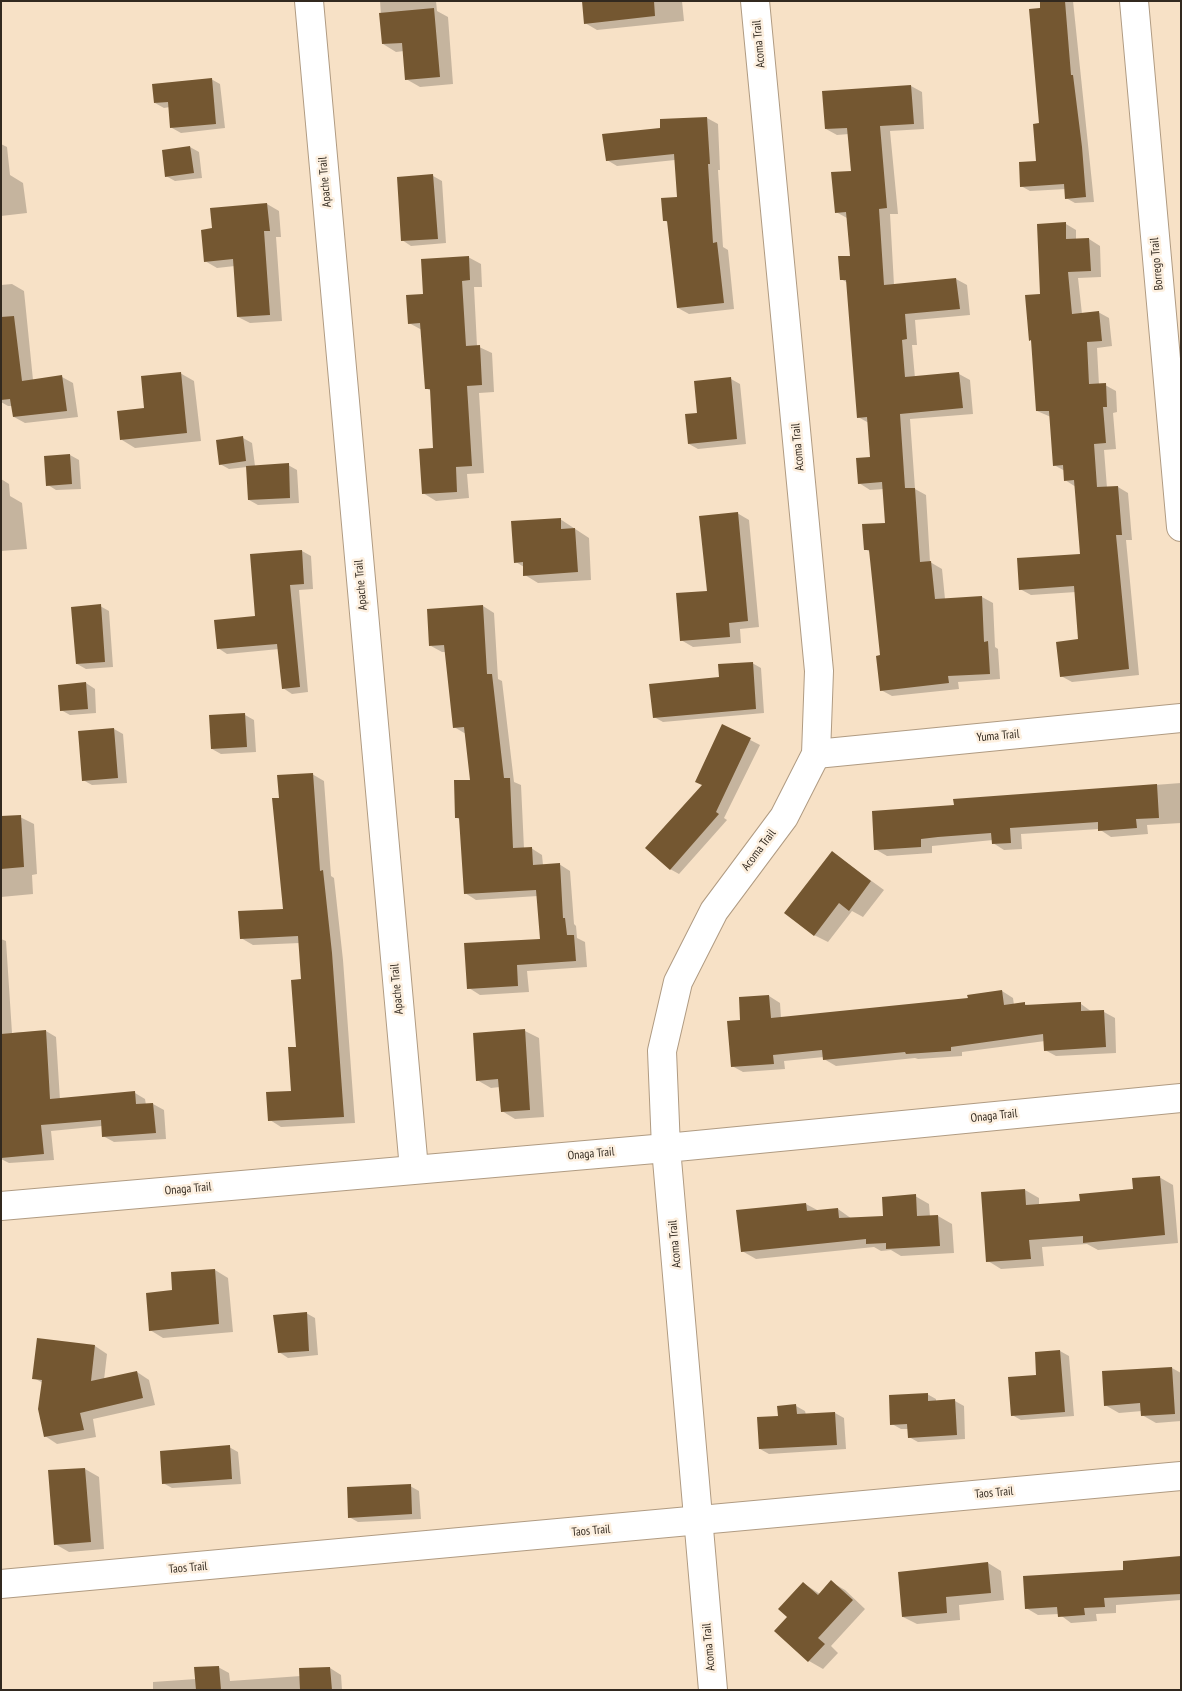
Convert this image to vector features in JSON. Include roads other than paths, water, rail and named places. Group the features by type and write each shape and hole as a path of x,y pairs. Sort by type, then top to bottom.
{"street":[{"name":"Apache Trail","path":"309,1 414,1169"},
{"name":"Acoma Trail","path":"712,1690 666,1148 662,1051 678,982 714,911 784,817 816,754 819,671 755,1"},
{"name":"Borrego Trail","path":"1134,1 1181,527"},
{"name":"Yuma Trail","path":"816,754 1181,718"},
{"name":"Onaga Trail","path":"1,1206 666,1148 1181,1098"},
{"name":"Taos Trail","path":"1,1584 1181,1476"}]}
